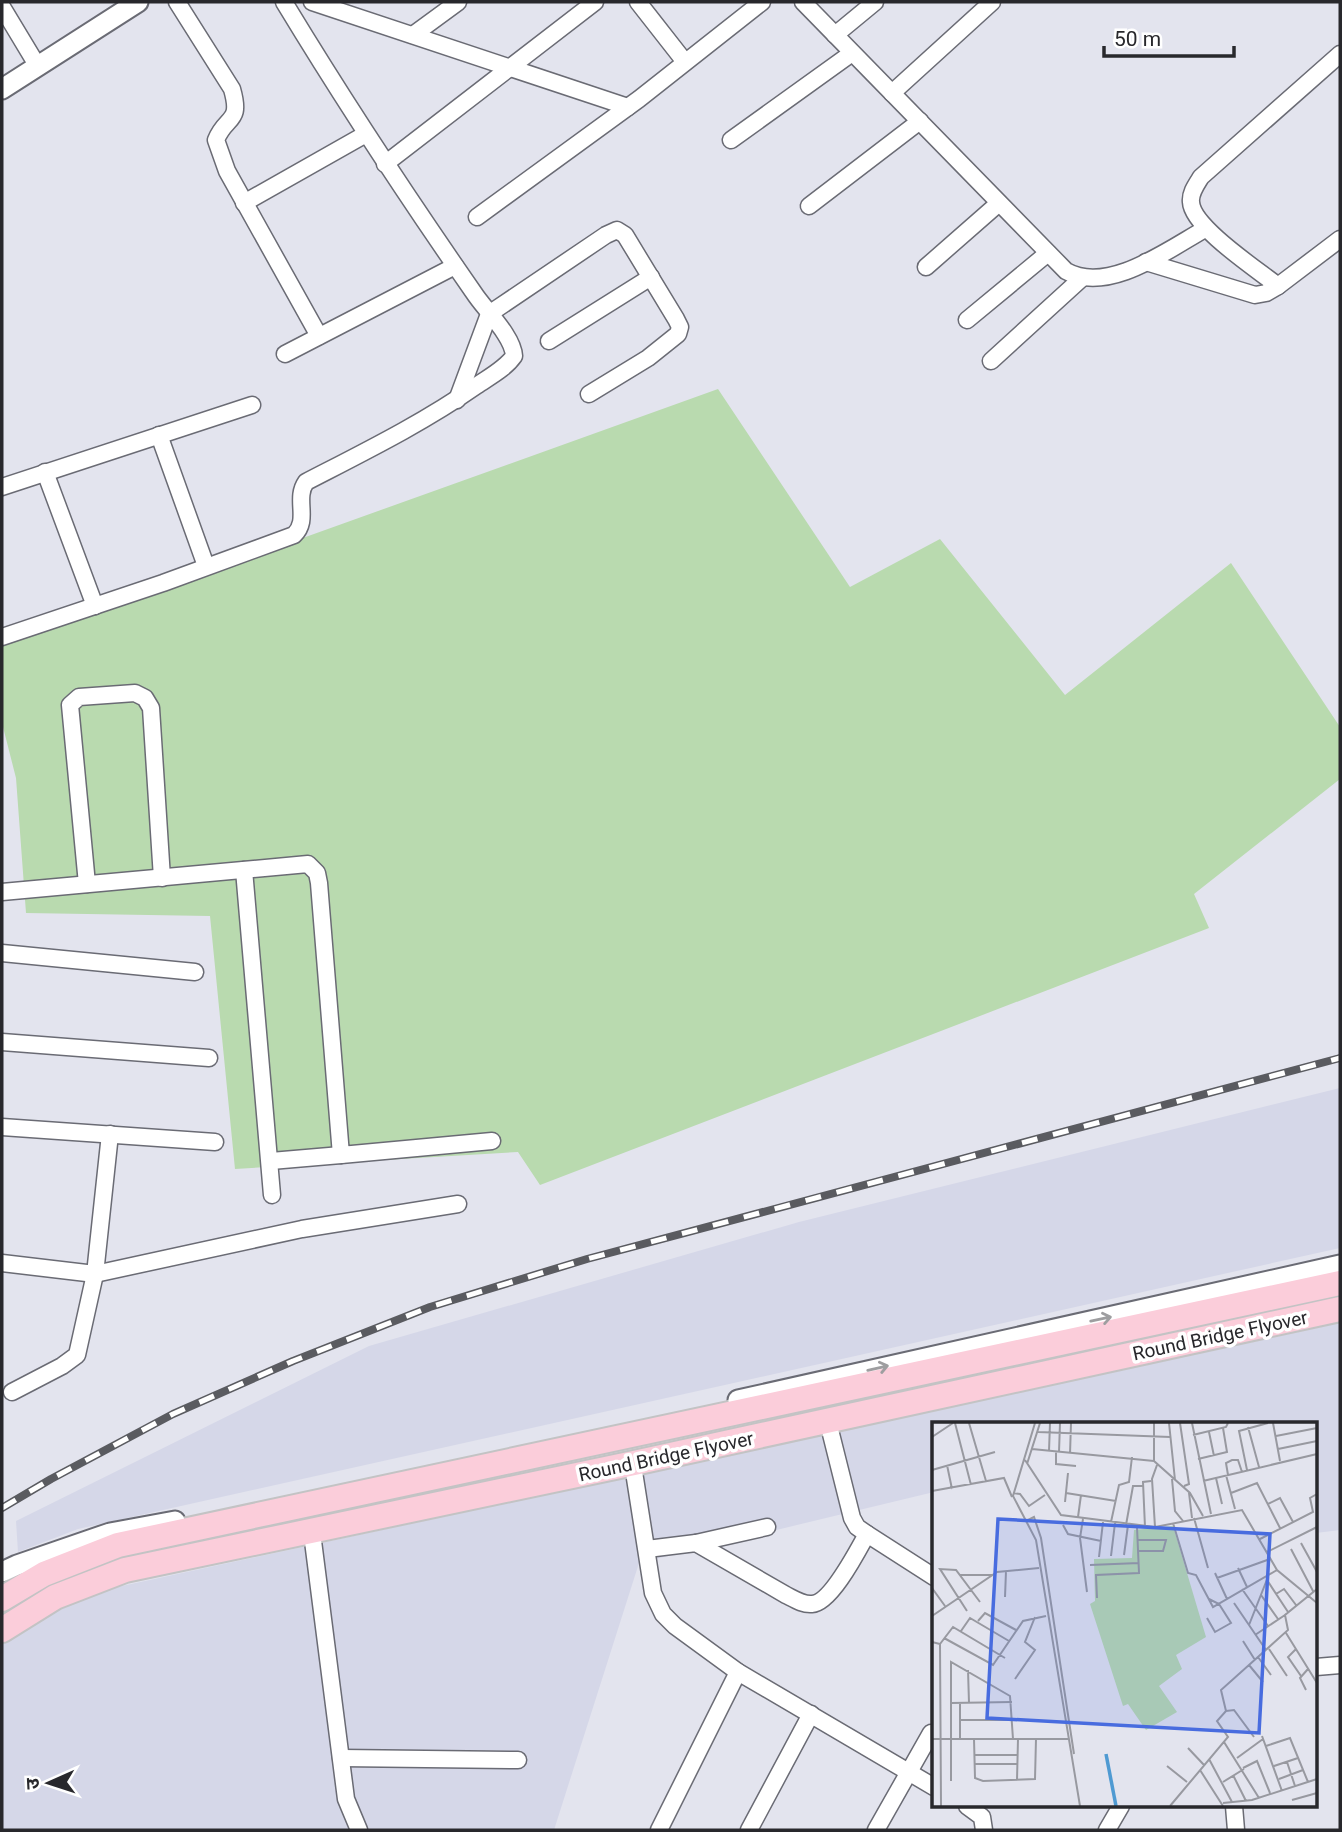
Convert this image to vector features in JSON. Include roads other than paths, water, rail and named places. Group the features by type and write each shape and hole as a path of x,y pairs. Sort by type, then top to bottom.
{"main road":[{"name":"Round Bridge Flyover","path":"2,1599 44,1574 118,1545 1340,1283"},
{"name":"Round Bridge Flyover","path":"2,1630 55,1597 124,1570 675,1454 1340,1309"}],"street":[{"path":"177,2 232,89 236,109 233,118 216,140 227,171 319,337"},
{"path":"2,637 294,535 300,529 300,494 306,482 457,400 497,372 514,356 511,343 385,164 284,2"},
{"path":"313,2 512,66 628,107"},
{"path":"413,35 458,2"},
{"path":"385,164 595,2"},
{"path":"638,2 685,62"},
{"path":"477,217 628,107 762,2"},
{"path":"803,2 1066,271 1082,278 1108,276 1131,270 1205,229"},
{"path":"835,35 875,2"},
{"path":"892,93 992,2"},
{"path":"2,89 126,5"},
{"path":"2,6 37,65"},
{"path":"731,140 852,52"},
{"path":"1278,286 1205,229 1192,209 1190,200 1201,177 1340,54"},
{"path":"809,206 920,121"},
{"path":"244,203 366,134"},
{"path":"926,267 999,203"},
{"path":"457,400 489,314 614,231 621,232 680,327 678,334 648,358 589,394"},
{"path":"1146,262 1255,295 1266,293 1278,286 1340,239"},
{"path":"967,320 1048,253"},
{"path":"285,354 455,265"},
{"path":"549,341 651,277"},
{"path":"991,361 1082,278"},
{"path":"2,487 252,405"},
{"path":"159,435 206,566"},
{"path":"45,472 95,606"},
{"path":"87,884 70,705 79,697 135,693 145,698 151,708 162,878"},
{"path":"2,892 308,864 317,873 341,1155"},
{"path":"244,870 272,1195"},
{"path":"2,953 195,972"},
{"path":"2,1042 209,1058"},
{"path":"2,1127 215,1142"},
{"path":"12,1392 62,1366 77,1355 95,1274 110,1134"},
{"path":"271,1161 492,1140"},
{"path":"2,1263 95,1274 302,1229 458,1204"},
{"path":"2,1572 17,1564 110,1533 495,1455 1340,1265"},
{"path":"2,1640 54,1609 123,1581 1340,1320"},
{"path":"830,1430 852,1518 857,1527 932,1576"},
{"path":"634,1472 649,1575 653,1593 663,1614 675,1626 738,1672 932,1786"},
{"path":"647,1549 696,1543 767,1527"},
{"path":"696,1543 786,1595 813,1605 832,1589 867,1534"},
{"path":"313,1541 346,1799 359,1830"},
{"path":"1318,1667 1340,1665"},
{"path":"659,1830 738,1672"},
{"path":"749,1830 811,1714"},
{"path":"876,1830 931,1733"},
{"path":"341,1758 518,1760"},
{"path":"970,1808 982,1817 984,1830"},
{"path":"1107,1830 1120,1808"},
{"path":"1234,1808 1236,1830"}],"railway":[{"path":"2,1508 173,1414 293,1361 430,1307 587,1259 1340,1058"}]}
